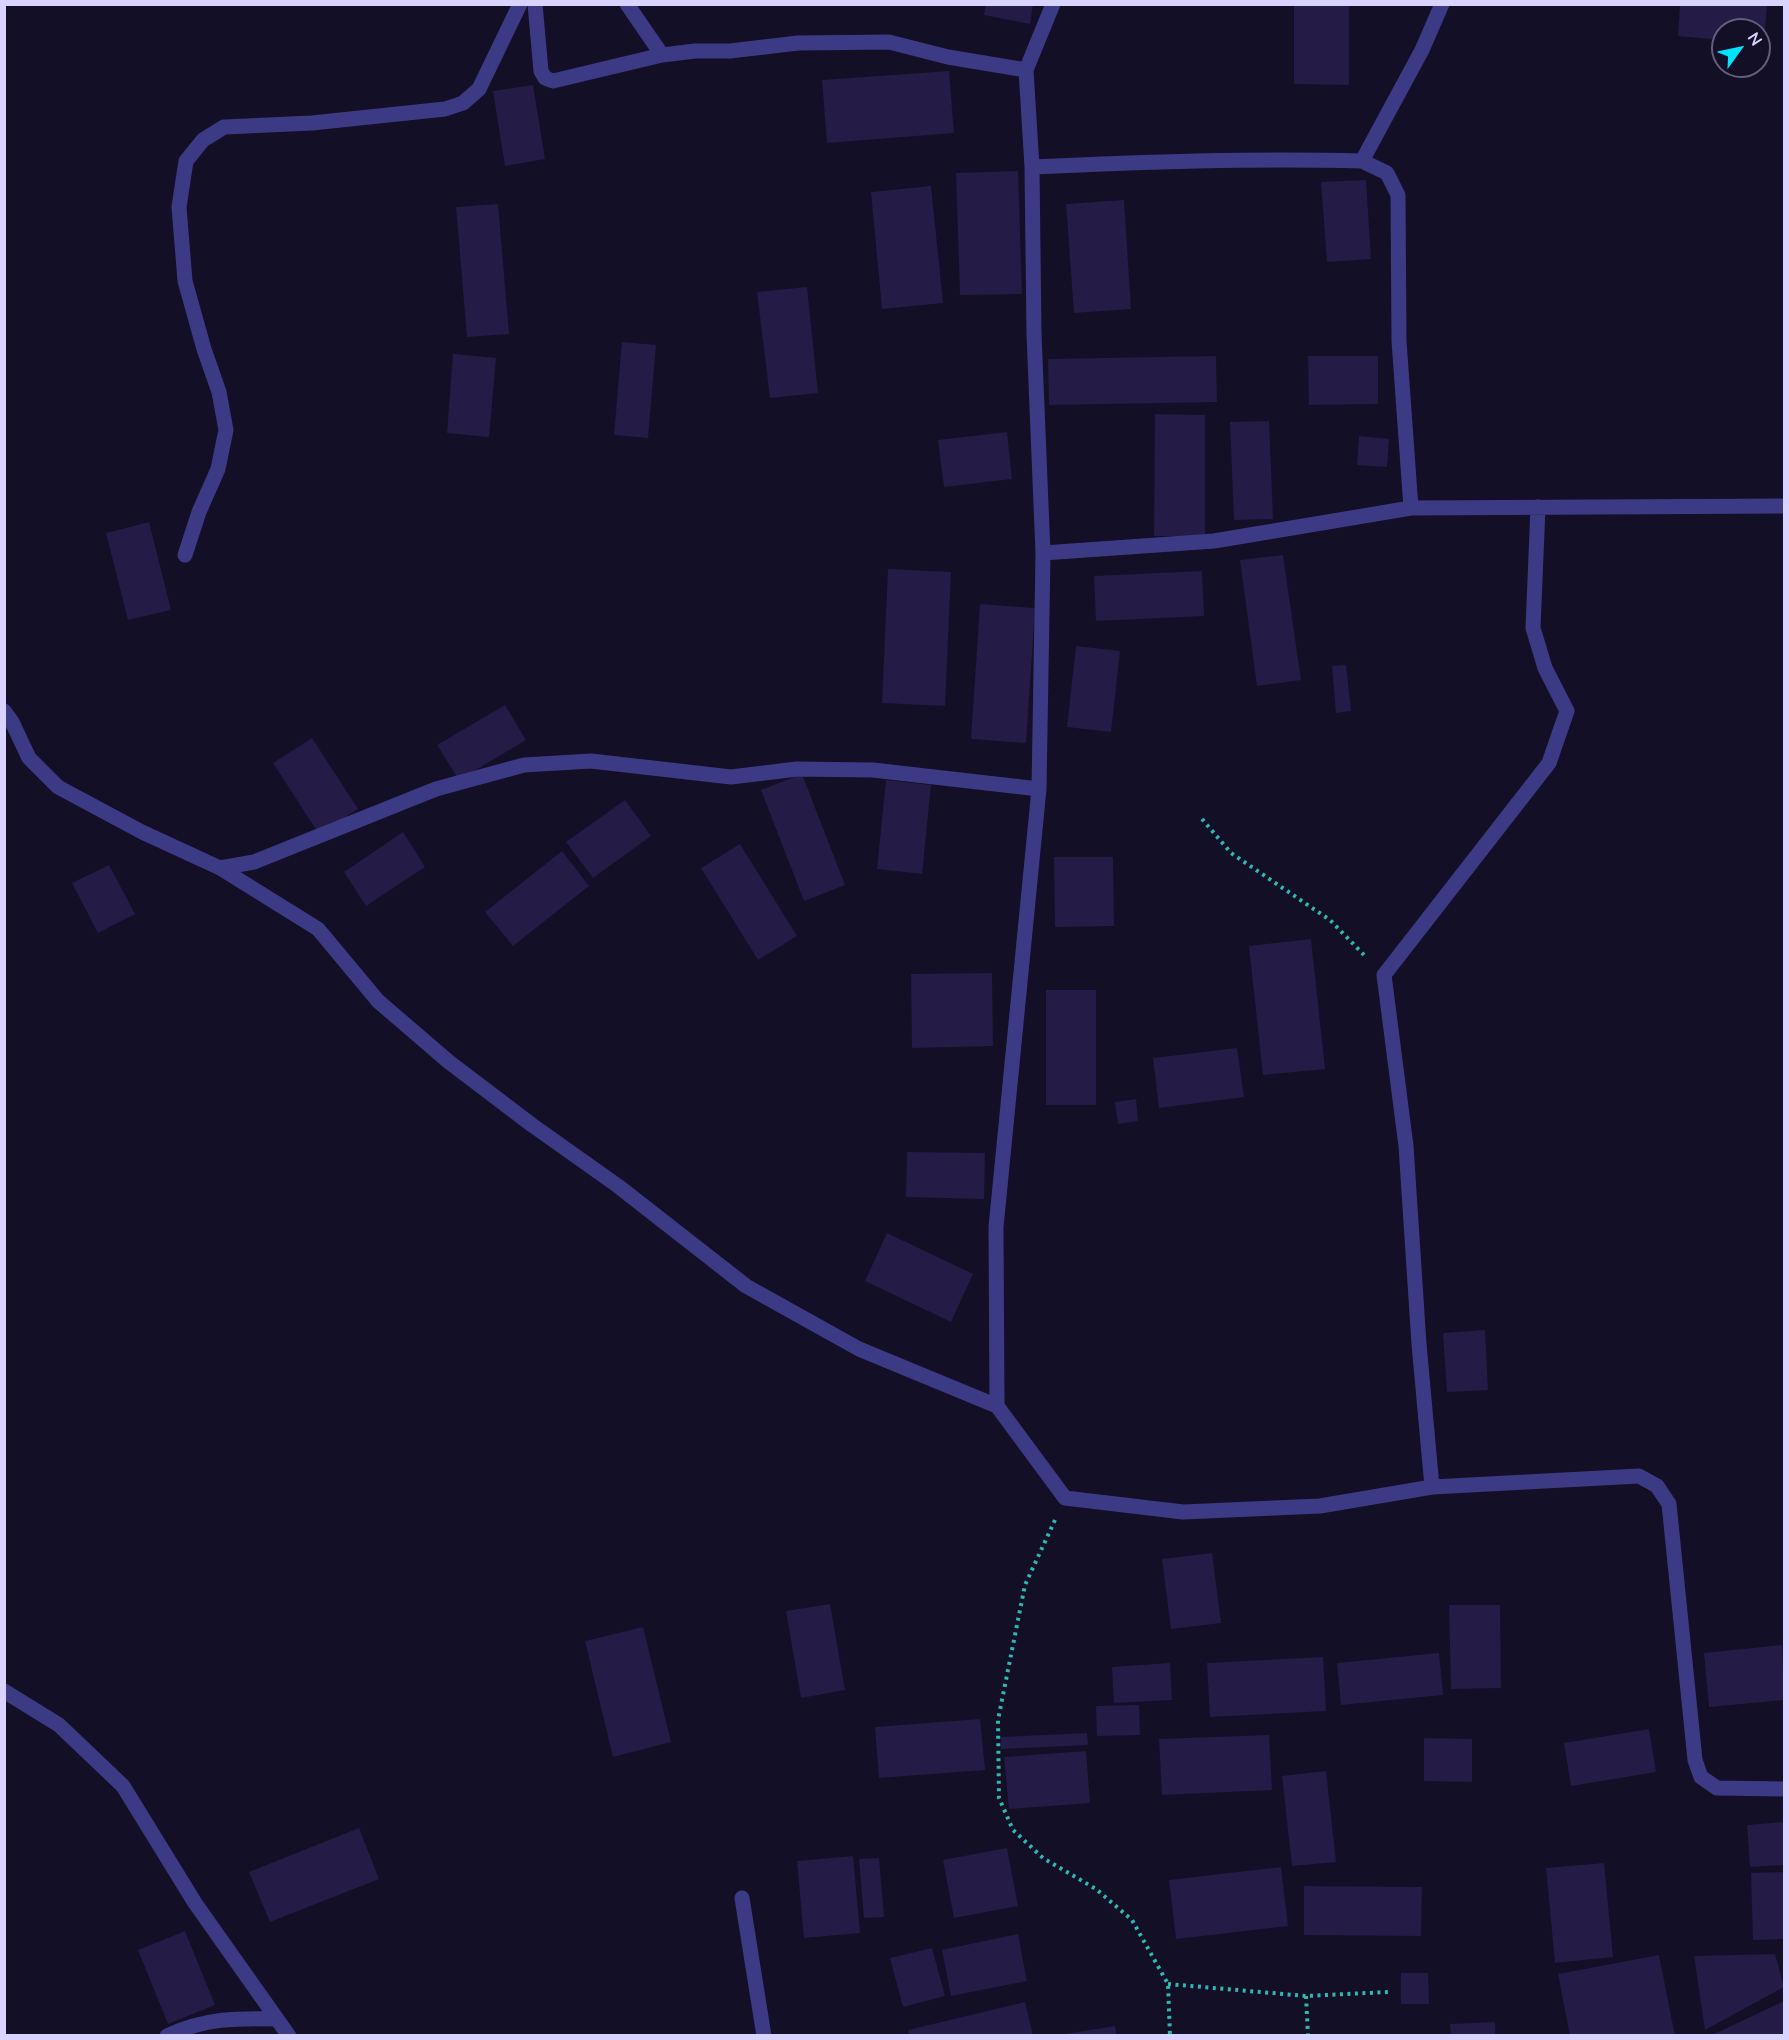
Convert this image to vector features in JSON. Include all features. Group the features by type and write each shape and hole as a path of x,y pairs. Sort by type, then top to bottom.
{"street":[{"path":"185,555 199,512 218,469 226,430 219,392 185,281 179,207 186,161 203,140 224,127 312,123 445,109 463,104 479,89 520,4"},
{"path":"535,4 541,71 545,78 553,81 662,56 695,51 730,51 798,43 889,42 948,57 1026,70"},
{"path":"627,4 662,56"},
{"path":"997,1406 996,1227 1039,789 1043,554 1034,334 1032,167 1026,70 1053,4"},
{"path":"1362,161 1422,50 1442,4"},
{"path":"1032,167 1272,158 1362,161 1387,172 1398,195 1400,341 1411,508"},
{"path":"1043,554 1214,541 1411,508 1785,506"},
{"path":"1432,1487 1419,1344 1406,1146 1383,975 1549,763 1567,711 1545,668 1533,628 1538,507"},
{"path":"4,711 12,722 29,758 58,787 142,832 220,868 318,929 378,1001 449,1062 618,1186 746,1286 859,1349 997,1406 1065,1498 1183,1512 1320,1506 1432,1487 1639,1476 1657,1486 1669,1504 1695,1760 1701,1777 1717,1788 1785,1789"},
{"path":"220,868 265,858 436,789 524,765 591,761 731,777 797,769 873,770 1039,789"},
{"path":"4,1690 59,1725 123,1786 195,1904 289,2036"},
{"path":"742,1898 764,2036"},
{"path":"167,2036 188,2026 234,2018 277,2019"}],"path":[{"path":"1202,819 1231,852 1330,920 1383,975"},
{"path":"1065,1498 1025,1585 998,1720 999,1798 1013,1830 1043,1858 1096,1889 1132,1920 1168,1984 1170,2036"},
{"path":"1168,1984 1306,1996 1389,1992"},
{"path":"1306,1996 1308,2036"}],"building":[{"path":"986,4 1033,4 1030,24 984,15"},
{"path":"1294,4 1349,4 1349,85 1294,84"},
{"path":"1680,5 1767,5 1766,18 1711,18 1711,39 1678,36"},
{"path":"949,71 954,133 827,143 822,80"},
{"path":"533,85 545,159 505,166 493,91"},
{"path":"1018,171 1022,294 960,295 956,173"},
{"path":"1366,180 1371,259 1327,262 1321,182"},
{"path":"931,186 943,303 882,309 871,192"},
{"path":"1124,200 1131,309 1074,313 1066,204"},
{"path":"498,204 509,334 467,337 456,207"},
{"path":"807,287 818,393 770,398 757,292"},
{"path":"622,342 656,345 648,438 614,435"},
{"path":"453,354 496,358 489,437 447,433"},
{"path":"1216,356 1217,402 1049,405 1048,359"},
{"path":"1308,356 1378,356 1378,404 1309,405"},
{"path":"1155,414 1205,415 1205,536 1154,536"},
{"path":"1269,421 1273,519 1234,520 1230,422"},
{"path":"1007,432 1012,479 944,487 938,440"},
{"path":"1359,436 1389,439 1387,467 1357,465"},
{"path":"149,522 171,610 128,620 106,533"},
{"path":"1283,555 1301,680 1257,686 1240,560"},
{"path":"888,569 951,572 945,706 882,703"},
{"path":"1202,571 1204,616 1096,621 1094,576"},
{"path":"980,604 1035,608 1026,743 971,739"},
{"path":"1076,646 1120,651 1111,732 1067,727"},
{"path":"1346,665 1351,711 1336,713 1332,666"},
{"path":"505,705 526,740 459,780 437,745"},
{"path":"312,738 358,809 319,834 273,763"},
{"path":"802,774 845,885 804,901 761,790"},
{"path":"886,780 931,785 922,874 877,869"},
{"path":"625,800 651,836 593,878 566,842"},
{"path":"403,832 425,867 366,906 344,872"},
{"path":"740,844 797,936 758,960 701,868"},
{"path":"562,851 589,886 513,946 485,912"},
{"path":"1054,857 1113,857 1114,926 1055,927"},
{"path":"109,865 135,914 98,933 72,883"},
{"path":"1311,939 1325,1069 1263,1075 1249,946"},
{"path":"992,973 993,1046 912,1048 911,974"},
{"path":"1046,990 1096,990 1096,1105 1046,1105"},
{"path":"1237,1048 1244,1097 1159,1108 1153,1058"},
{"path":"1136,1099 1138,1121 1118,1124 1115,1102"},
{"path":"907,1152 985,1153 984,1199 906,1197"},
{"path":"887,1233 973,1274 951,1322 865,1281"},
{"path":"1485,1330 1488,1390 1447,1392 1443,1333"},
{"path":"1212,1553 1221,1623 1171,1629 1162,1559"},
{"path":"830,1604 845,1690 801,1698 786,1611"},
{"path":"1449,1605 1500,1605 1501,1688 1451,1689"},
{"path":"643,1627 671,1742 613,1757 585,1641"},
{"path":"1782,1645 1784,1700 1709,1707 1704,1653"},
{"path":"1439,1653 1443,1695 1341,1705 1337,1663"},
{"path":"1323,1657 1326,1711 1210,1717 1207,1663"},
{"path":"1170,1663 1172,1700 1114,1703 1112,1667"},
{"path":"1139,1705 1140,1735 1097,1736 1096,1706"},
{"path":"980,1719 985,1770 879,1778 875,1727"},
{"path":"1649,1729 1656,1772 1571,1786 1564,1743"},
{"path":"1087,1733 1088,1745 1001,1749 1001,1737"},
{"path":"1269,1735 1272,1790 1162,1795 1159,1739"},
{"path":"1424,1738 1472,1739 1472,1782 1424,1781"},
{"path":"1086,1751 1090,1803 1009,1809 1004,1757"},
{"path":"1326,1771 1336,1862 1292,1866 1282,1776"},
{"path":"1784,1822 1784,1865 1750,1867 1747,1825"},
{"path":"359,1828 379,1879 270,1922 249,1872"},
{"path":"1007,1848 1018,1906 954,1918 943,1860"},
{"path":"853,1856 860,1933 804,1938 797,1861"},
{"path":"879,1858 884,1917 864,1918 859,1859"},
{"path":"1604,1863 1613,1957 1555,1963 1546,1868"},
{"path":"1281,1867 1288,1926 1176,1939 1169,1880"},
{"path":"1784,1872 1784,1939 1753,1940 1751,1873"},
{"path":"1304,1886 1422,1887 1421,1936 1304,1935"},
{"path":"185,1931 215,2005 168,2024 138,1950"},
{"path":"1018,1934 1027,1981 951,1996 942,1950"},
{"path":"932,1948 945,1996 903,2007 890,1958"},
{"path":"1775,1954 1784,1987 1705,2030 1694,1956"},
{"path":"1659,1955 1675,2036 1570,2036 1558,1974"},
{"path":"1401,1973 1428,1973 1429,2004 1401,2004"},
{"path":"1784,2001 1784,2036 1710,2036"},
{"path":"1025,2002 1033,2036 909,2036 908,2030"},
{"path":"1495,2022 1495,2036 1451,2036 1450,2024"},
{"path":"1115,2026 1117,2036 1065,2036 1065,2034"}]}
